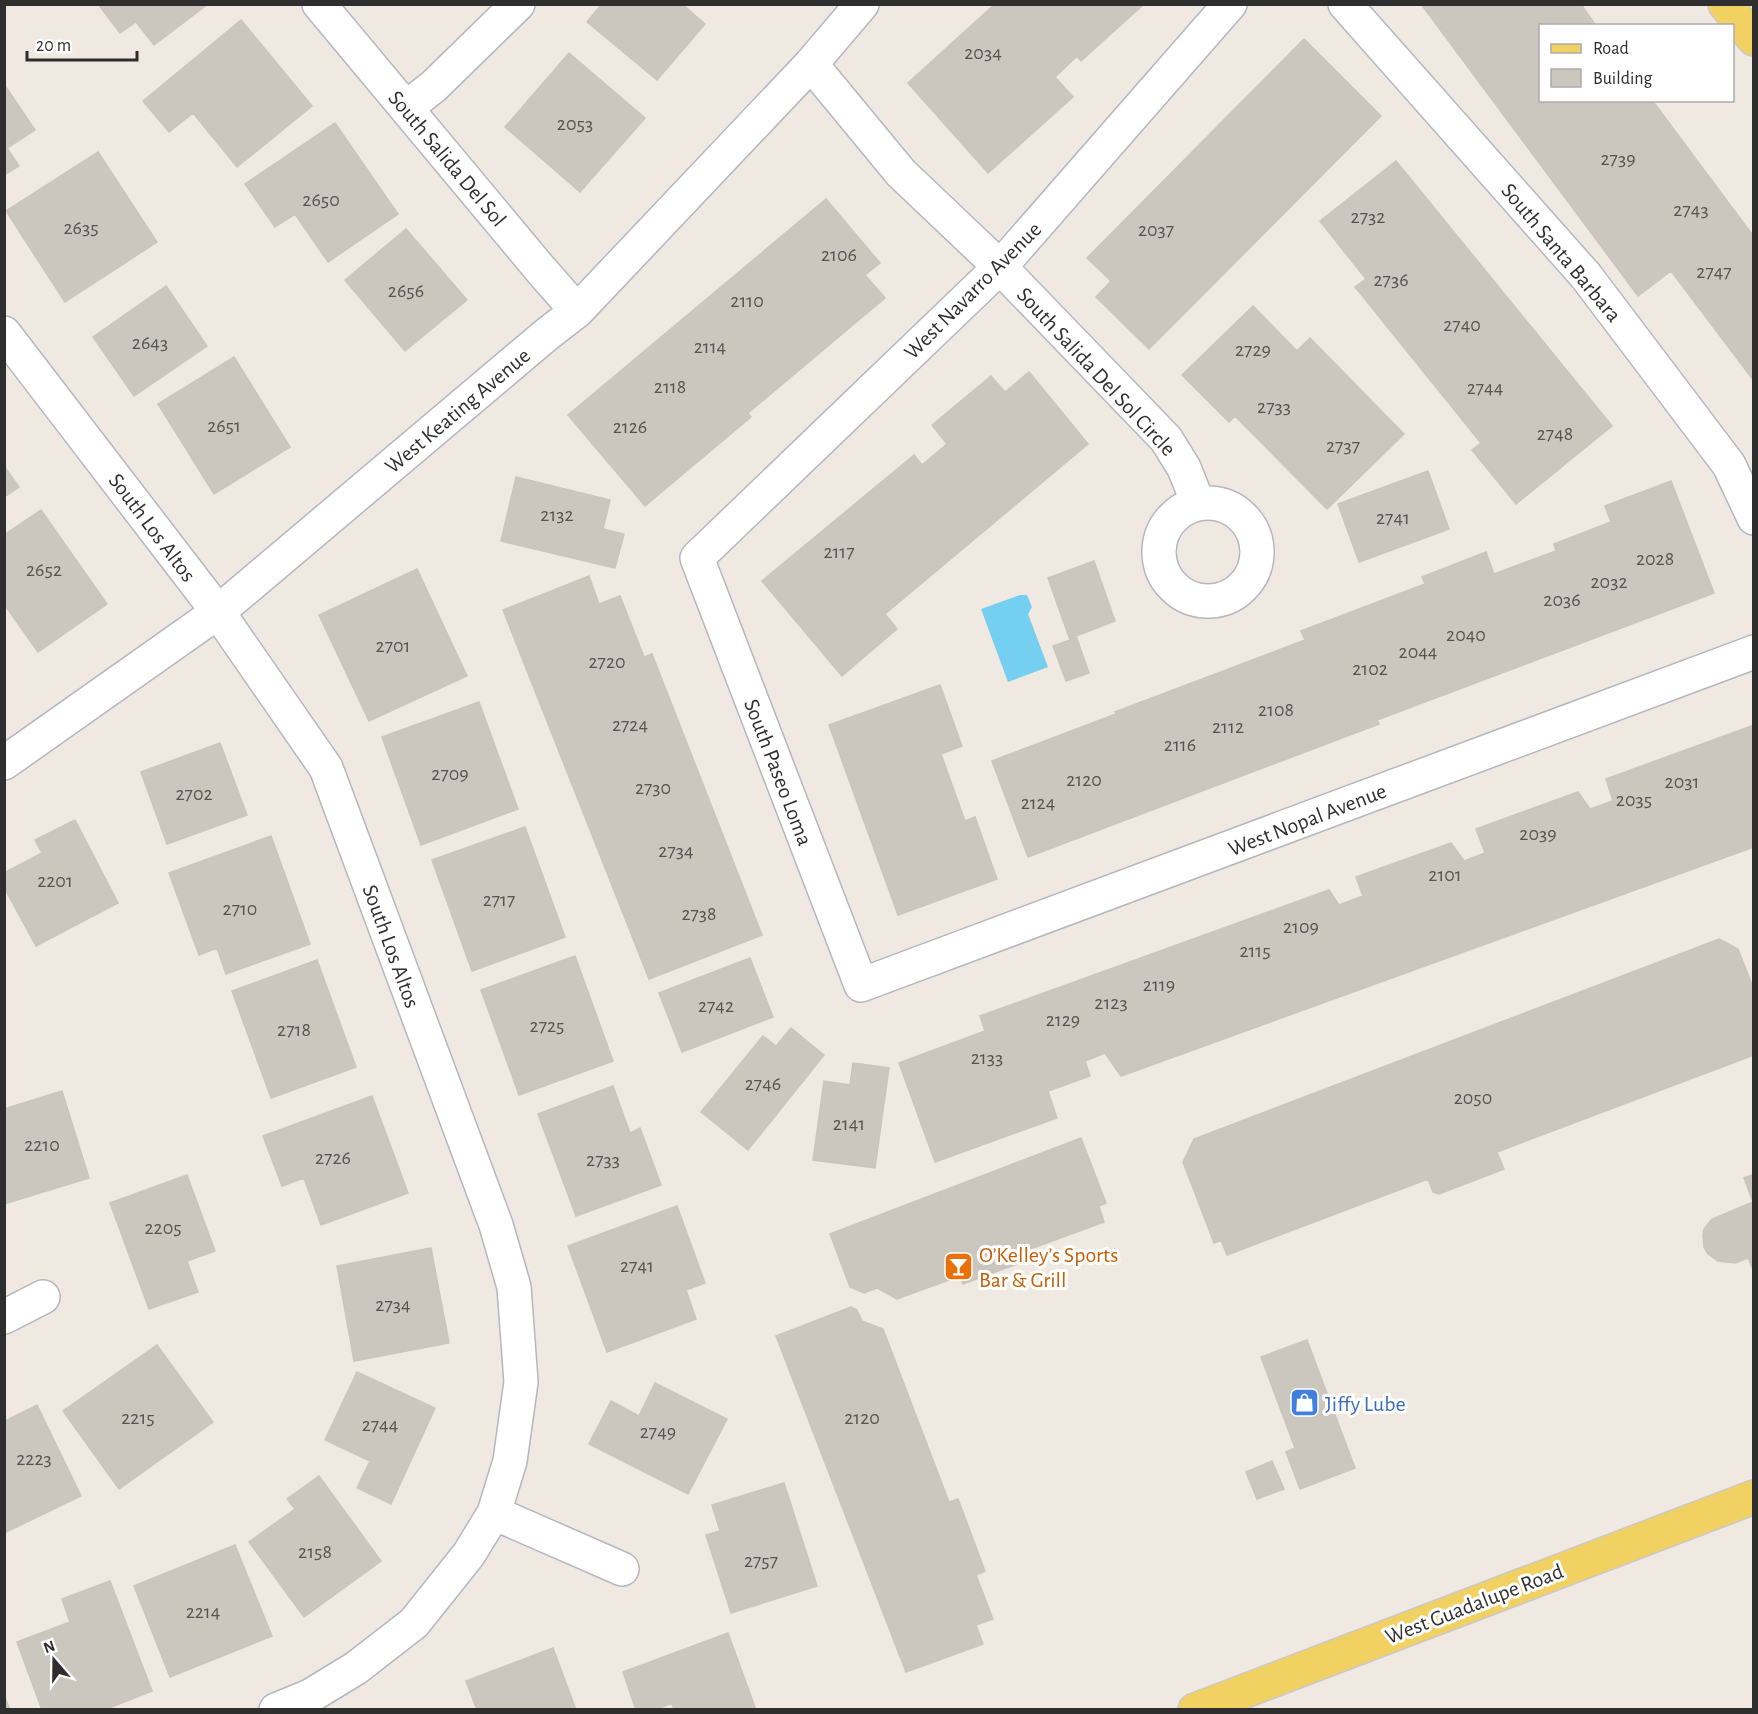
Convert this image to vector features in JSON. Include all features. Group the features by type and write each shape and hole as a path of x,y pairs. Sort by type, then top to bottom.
{"main road":[{"path":"1725,4 1754,39"},
{"name":"West Guadalupe Road","path":"1195,1710 1754,1497"}],"street":[{"name":"South Salida Del Sol","path":"319,4 577,311"},
{"path":"406,108 434,86 518,4"},
{"name":"West Keating Avenue","path":"4,763 218,612 577,311 811,64 862,4"},
{"name":"West Navarro Avenue","path":"697,558 1000,267 1230,4"},
{"name":"South Santa Barbara","path":"1345,4 1586,276 1730,465 1754,518"},
{"name":"South Salida Del Sol Circle","path":"811,64 901,173 1000,267 1166,439 1185,468 1198,503"},
{"name":"South Los Altos","path":"4,333 218,612 326,768 496,1225 514,1287 521,1382 510,1461 494,1513 469,1554 414,1623 356,1668 310,1696 276,1710"},
{"name":"South Paseo Loma","path":"697,558 861,985"},
{"name":"West Nopal Avenue","path":"861,985 1754,652"},
{"path":"4,1317 43,1297"},
{"path":"494,1513 622,1569"}],"water":[{"path":"1020,595 1027,595 1032,607 1028,614 1048,667 1008,682 981,609"}],"building":[{"path":"98,4 208,4 154,45 136,22 120,33"},
{"path":"602,4 682,4 705,24 657,80 587,22"},
{"path":"995,4 1144,4 1081,61 1077,56 1055,77 1073,97 988,173 908,83"},
{"path":"1421,4 1581,4 1595,24 1539,24 1539,102 1653,102 1754,237 1754,381 1671,271 1638,296"},
{"path":"241,20 312,106 237,167 193,113 169,132 143,101"},
{"path":"1304,39 1381,116 1149,349 1096,297 1111,281 1087,258"},
{"path":"569,53 645,118 580,192 505,127"},
{"path":"4,84 35,130 7,148 19,166 4,175"},
{"path":"335,123 398,214 328,262 295,214 275,227 245,184"},
{"path":"98,152 157,242 65,302 6,211"},
{"path":"1396,161 1612,426 1516,504 1472,450 1481,443 1355,287 1366,279 1320,221"},
{"path":"826,199 880,263 865,275 885,298 748,413 751,417 645,506 568,415"},
{"path":"406,229 467,300 405,351 345,280"},
{"path":"166,286 207,346 134,396 93,337"},
{"path":"1253,306 1297,351 1310,338 1404,434 1327,509 1235,416 1229,422 1182,375"},
{"path":"234,357 290,447 214,494 158,404"},
{"path":"1029,372 1088,444 885,614 897,629 842,676 762,581 914,455 922,465 947,444 932,425 991,376 1005,392"},
{"path":"4,466 19,487 4,497"},
{"path":"1428,471 1449,529 1359,562 1338,504"},
{"path":"516,477 610,500 603,529 624,534 615,568 501,541"},
{"path":"1671,481 1714,593 1377,720 1379,724 1028,857 992,761 1305,640 1301,631 1425,584 1422,577 1486,552 1494,574 1556,551 1554,544 1611,522 1605,506"},
{"path":"41,510 107,604 38,652 4,604 4,535"},
{"path":"1094,561 1115,621 1076,636 1089,673 1066,681 1053,646 1070,640 1048,578"},
{"path":"417,569 467,676 369,721 319,615"},
{"path":"589,576 599,604 620,596 644,657 652,654 762,935 649,979 503,610"},
{"path":"940,685 962,746 941,754 965,821 975,817 997,879 898,915 829,725"},
{"path":"479,702 518,809 421,845 382,737"},
{"path":"1754,725 1754,847 1121,1076 1105,1053 1085,1061 1090,1076 1048,1091 1057,1118 935,1162 899,1063 985,1031 980,1016 1329,890 1339,905 1363,896 1356,877 1451,843 1464,861 1485,853 1476,829 1578,792 1590,809 1613,801 1606,779"},
{"path":"220,743 247,815 167,844 141,772"},
{"path":"75,820 118,903 36,946 4,887 4,873 42,853 35,840"},
{"path":"525,827 565,937 472,971 432,860"},
{"path":"271,836 310,944 226,974 217,948 199,955 169,873"},
{"path":"1719,939 1738,949 1754,990 1754,1055 1497,1152 1504,1169 1439,1194 1433,1192 1428,1179 1227,1255 1221,1240 1214,1243 1183,1162 1194,1139"},
{"path":"575,956 613,1061 519,1095 481,990"},
{"path":"750,958 773,1017 682,1052 659,993"},
{"path":"317,960 356,1067 271,1098 232,991"},
{"path":"791,1028 824,1055 748,1150 701,1112 763,1036 776,1046"},
{"path":"853,1063 889,1068 875,1168 813,1160 824,1081 850,1085"},
{"path":"613,1086 630,1133 640,1128 661,1185 576,1216 538,1114"},
{"path":"62,1091 89,1178 4,1204 4,1109"},
{"path":"372,1096 408,1193 321,1225 304,1178 282,1186 263,1136"},
{"path":"1081,1138 1106,1203 1099,1206 1104,1222 1022,1252 1025,1261 963,1284 960,1276 897,1299 877,1288 864,1293 850,1287 830,1234"},
{"path":"1754,1174 1754,1272 1748,1258 1735,1263 1718,1261 1708,1254 1704,1247 1703,1236 1704,1229 1712,1219 1753,1202 1744,1178"},
{"path":"187,1175 215,1251 187,1261 198,1292 149,1309 110,1203"},
{"path":"677,1206 705,1283 686,1290 696,1319 607,1352 568,1246"},
{"path":"431,1248 449,1343 354,1361 337,1266"},
{"path":"851,1307 857,1310 862,1321 883,1329 949,1502 958,1499 985,1571 976,1575 993,1619 976,1625 983,1644 906,1672 776,1336"},
{"name":"Jiffy Lube","path":"1307,1340 1355,1468 1300,1489 1286,1452 1295,1448 1261,1357"},
{"path":"157,1345 213,1422 119,1489 63,1411"},
{"path":"357,1372 435,1408 391,1504 357,1488 370,1461 325,1440"},
{"path":"655,1383 727,1419 688,1494 589,1444 611,1401 639,1416"},
{"path":"37,1405 81,1496 4,1533 4,1419 5,1421"},
{"path":"1272,1461 1284,1489 1257,1499 1246,1472"},
{"path":"319,1476 381,1561 304,1617 249,1542 295,1509 287,1499"},
{"path":"784,1483 817,1586 731,1613 706,1535 720,1531 712,1505"},
{"path":"235,1545 272,1636 170,1677 134,1586"},
{"path":"110,1581 152,1691 104,1710 42,1710 17,1642 70,1622 62,1599"},
{"path":"728,1633 756,1710 674,1710 672,1703 655,1710 636,1710 623,1672"},
{"path":"553,1648 576,1710 477,1710 466,1681"},
{"path":"4,1695 10,1710 4,1710"}],"place":[{"name":"O’Kelley’s Sports Bar & Grill","path":"958,1267"},
{"name":"Jiffy Lube","path":"1304,1403"}]}
